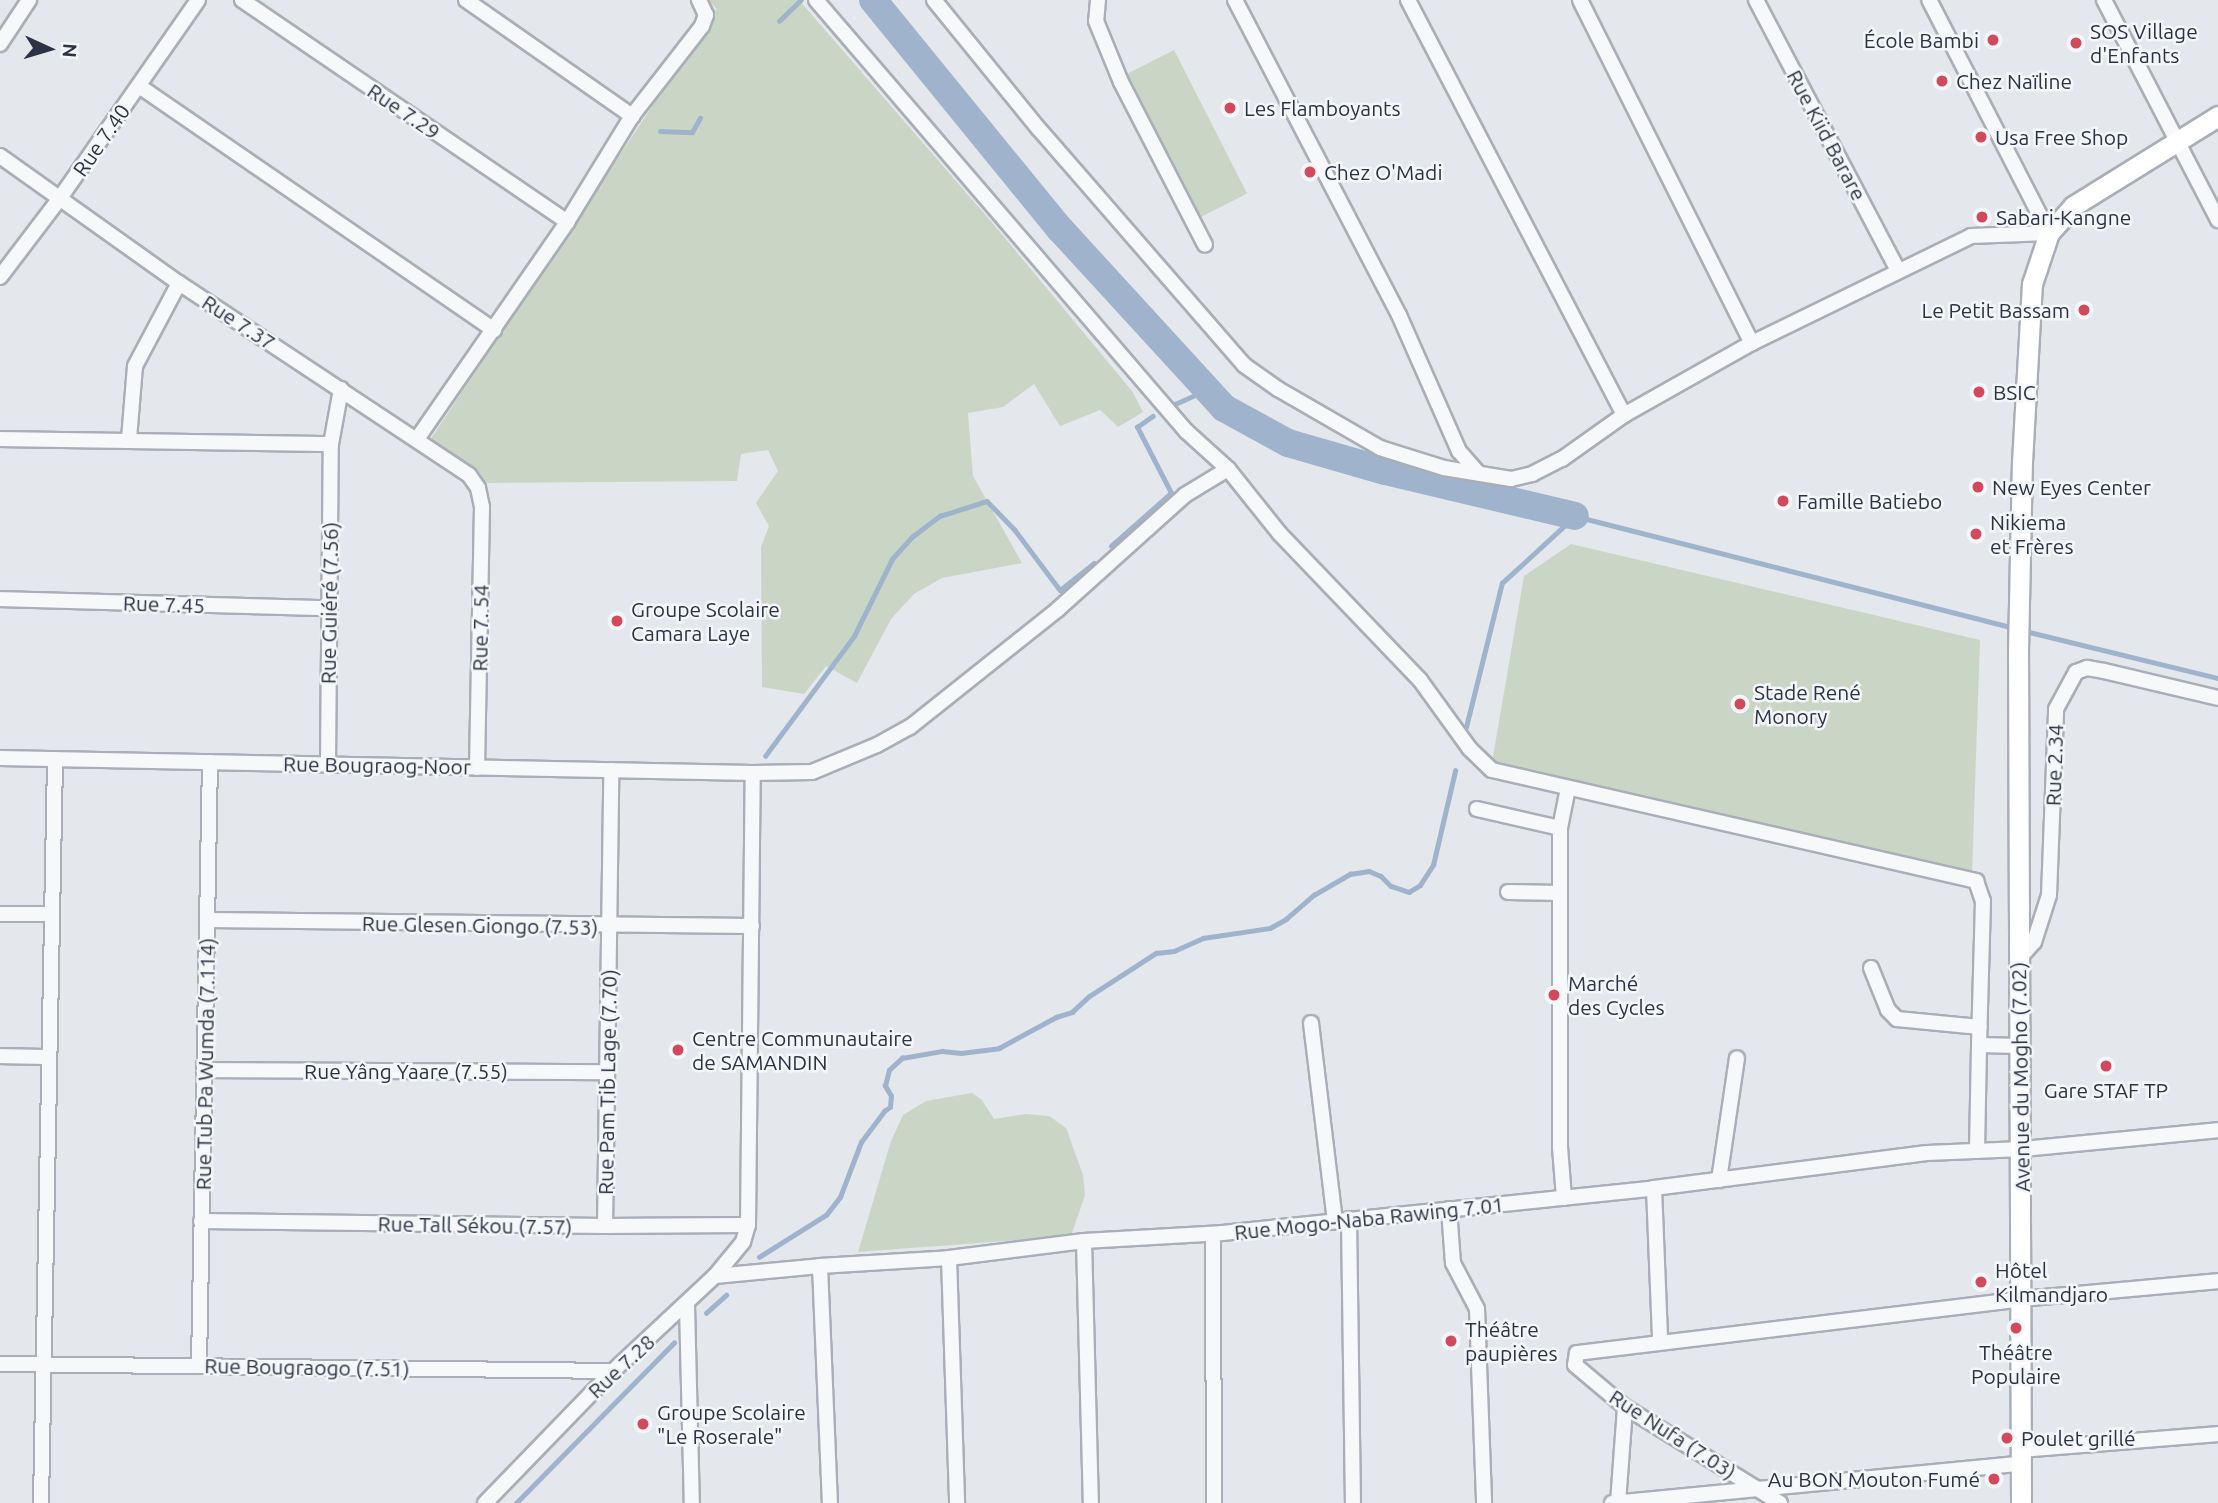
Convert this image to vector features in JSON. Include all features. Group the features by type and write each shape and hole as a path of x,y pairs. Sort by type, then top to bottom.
{"main road":[{"path":"2049,233 2073,206 2218,116"},
{"name":"Avenue du Mogho (7.02)","path":"2021,1503 2019,598 2030,305 2032,284 2049,233"}],"street":[{"path":"0,44 29,0"},
{"name":"Rue 7.40","path":"0,277 60,198 198,0"},
{"name":"Rue 7.29","path":"242,0 567,222"},
{"path":"466,0 632,116"},
{"path":"417,439 567,222 632,116 702,26 706,15 699,0"},
{"path":"816,0 1186,431 1228,469 1280,534 1420,680 1470,749 1492,770 1976,881 1983,901 1977,1151"},
{"path":"934,0 1039,129 1244,365 1278,389 1380,448 1444,468 1511,479 1532,474 1562,459 1623,415 1752,343 1971,236 2049,233 1929,0"},
{"path":"1098,0 1096,21 1116,71 1205,245"},
{"path":"1235,0 1399,315 1459,450 1479,474"},
{"path":"1408,0 1623,415"},
{"path":"1580,0 1752,343"},
{"name":"Rue Kiid Barare","path":"1756,0 1898,271"},
{"path":"2104,0 2218,220"},
{"path":"139,86 494,330"},
{"name":"Rue 7.37","path":"0,156 179,283 469,475 478,488"},
{"path":"129,439 135,366 179,283"},
{"name":"Rue Guiéré (7.56)","path":"328,763 331,444 341,389"},
{"path":"0,439 331,444"},
{"name":"Rue Bougraog-Noor","path":"0,758 812,772 877,745 910,727 1057,610 1185,495 1228,469"},
{"name":"Rue 7. 54","path":"478,488 482,507 478,768"},
{"name":"Rue 7.45","path":"0,599 329,608"},
{"name":"Rue 2.34","path":"2019,960 2034,942 2049,895 2056,709 2076,672 2087,668 2095,669 2218,698"},
{"path":"41,1503 55,759"},
{"name":"Rue Tub Pa Wumda (7.114)","path":"199,1366 210,762"},
{"name":"Rue Pam Tib Lage (7.70)","path":"606,1226 611,770"},
{"path":"748,1224 754,773"},
{"path":"1564,1198 1560,1106 1560,828 1568,788"},
{"path":"1476,809 1560,828"},
{"path":"1508,892 1560,893"},
{"path":"0,914 52,914"},
{"name":"Rue Glesen Giongo (7.53)","path":"208,920 608,927 752,926"},
{"path":"1871,968 1888,1010 1897,1019 1980,1027"},
{"path":"1311,1023 1342,1220 1353,1503"},
{"path":"1979,1045 2019,1046"},
{"path":"0,1056 49,1056"},
{"path":"1719,1180 1737,1058"},
{"name":"Rue Yâng Yaare (7.55)","path":"205,1070 607,1072"},
{"name":"Rue Mogo-Naba Rawing 7.01","path":"715,1276 949,1258 1084,1241 1213,1234 1654,1188 1913,1155 2022,1149 2218,1130"},
{"path":"1654,1188 1660,1340 2021,1299 2218,1281"},
{"path":"1449,1209 1453,1263 1477,1309 1485,1503"},
{"name":"Rue Tall Sékou (7.57)","path":"201,1221 606,1226 748,1224"},
{"name":"Rue 7.28","path":"485,1503 613,1371 687,1305 715,1276 744,1242 748,1224"},
{"path":"1213,1234 1213,1503"},
{"path":"1084,1241 1091,1503"},
{"path":"949,1258 957,1503"},
{"path":"820,1266 830,1503"},
{"path":"687,1305 692,1503"},
{"name":"Rue Nufa (7.03)","path":"1660,1340 1586,1350 1574,1357 1575,1364 1625,1407 1754,1494 1780,1503"},
{"name":"Rue Bougraogo (7.51)","path":"0,1364 613,1371"},
{"path":"1618,1503 1625,1407"},
{"path":"1612,1503 1754,1494 2021,1457 2218,1434"}],"green space":[{"path":"708,0 799,0 995,226 1132,391 1143,412 1118,427 1100,410 1060,426 1034,384 1003,407 968,413 973,476 1022,563 942,578 914,594 891,619 857,683 826,666 804,694 762,687 761,547 769,526 756,503 778,471 768,450 741,454 737,481 488,483 430,440 717,9"},
{"path":"1174,50 1247,193 1195,220 1121,77"},
{"name":"Stade René Monory","path":"1571,544 1980,640 1972,874 1491,768 1524,576"},
{"path":"972,1093 982,1100 994,1119 1026,1114 1049,1116 1066,1128 1083,1175 1085,1195 1071,1236 858,1252 891,1141 903,1115 926,1101"}],"waterway":[{"path":"779,21 801,0"},
{"path":"873,0 1060,229 1224,408 1288,443 1385,471 1575,516"},
{"path":"660,131 692,132 700,118"},
{"path":"1175,404 1207,390"},
{"path":"1111,546 1171,493 1137,427 1153,416"},
{"path":"765,756 854,636 892,559 913,536 940,516 987,501 1015,530 1060,590 1094,563"},
{"path":"1466,727 1502,583 1575,516 2013,628"},
{"path":"2025,631 2218,678"},
{"path":"759,1257 826,1215 840,1197 861,1142 890,1107 891,1096 885,1086 889,1070 902,1058 942,1051 961,1053 999,1048 1056,1017 1072,1012 1088,997 1156,953 1174,951 1203,938 1270,928 1286,919 1314,895 1350,874 1369,871 1381,876 1391,886 1409,892 1420,885 1433,865 1455,771"},
{"path":"706,1313 726,1295"},
{"path":"516,1503 674,1343"}],"place":[{"name":"École Bambi","path":"1993,40"},
{"name":"SOS Village d'Enfants","path":"2076,43"},
{"name":"Chez Naïline","path":"1942,81"},
{"name":"Les Flamboyants","path":"1230,108"},
{"name":"Usa Free Shop","path":"1981,137"},
{"name":"Chez O'Madi","path":"1310,172"},
{"name":"Sabari-Kangne","path":"1982,217"},
{"name":"Le Petit Bassam","path":"2084,310"},
{"name":"BSIC","path":"1979,392"},
{"name":"New Eyes Center","path":"1978,487"},
{"name":"Famille Batiebo","path":"1783,501"},
{"name":"Nikiema et Frères","path":"1976,534"},
{"name":"Groupe Scolaire Camara Laye","path":"617,621"},
{"name":"Stade René Monory","path":"1740,704"},
{"name":"Marché des Cycles","path":"1554,995"},
{"name":"Centre Communautaire de SAMANDIN","path":"678,1050"},
{"name":"Gare STAF TP","path":"2106,1066"},
{"name":"Hôtel Kilmandjaro","path":"1981,1282"},
{"name":"Théâtre Populaire","path":"2016,1328"},
{"name":"Théâtre paupières","path":"1451,1341"},
{"name":"Groupe Scolaire \"Le Roserale\"","path":"643,1424"},
{"name":"Poulet grillé","path":"2007,1438"},
{"name":"Au BON Mouton Fumé","path":"1994,1479"}]}
